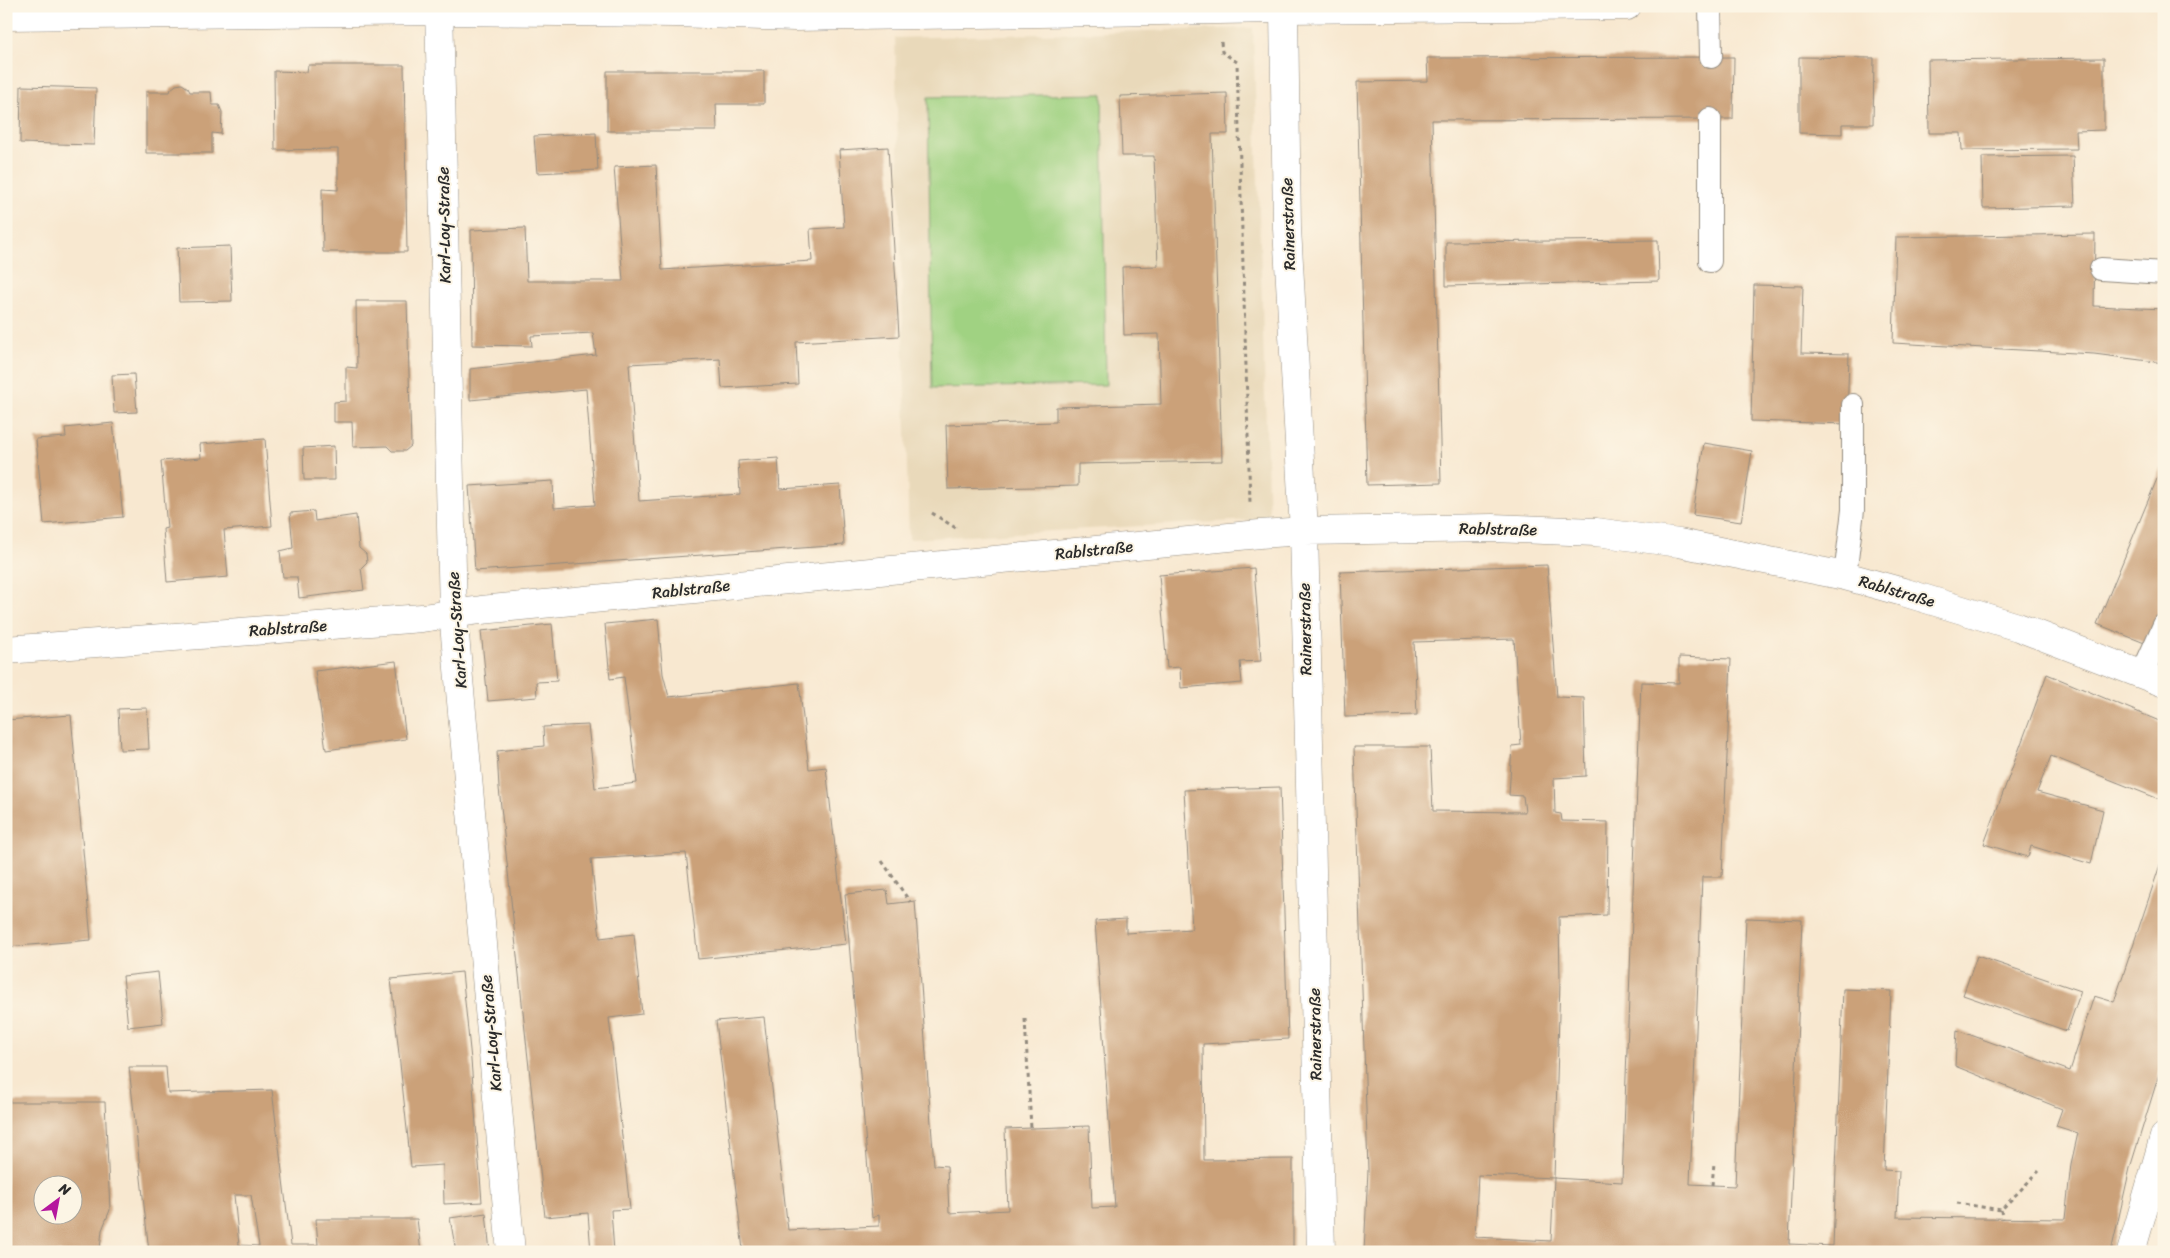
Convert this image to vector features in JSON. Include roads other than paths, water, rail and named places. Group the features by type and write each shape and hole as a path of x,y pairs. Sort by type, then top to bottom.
{"street":[{"path":"6,16 439,8 675,12 795,17 1284,8 1627,6"},
{"name":"Karl-Loy-Straße","path":"439,8 454,613 511,1252"},
{"name":"Rainerstraße","path":"1284,8 1287,228 1304,531 1321,1252"},
{"name":"Rablstraße","path":"6,650 422,618 454,613 1304,531 1493,528 1596,532 1679,542 1845,576 2018,627 2153,679"},
{"path":"2132,1252 2164,1137"}],"lane":[{"path":"1710,6 1711,57"},
{"path":"1710,119 1710,260"},
{"path":"2101,268 2164,273"},
{"path":"1845,576 1853,510 1853,405"},
{"path":"2153,679 2164,625"}]}
